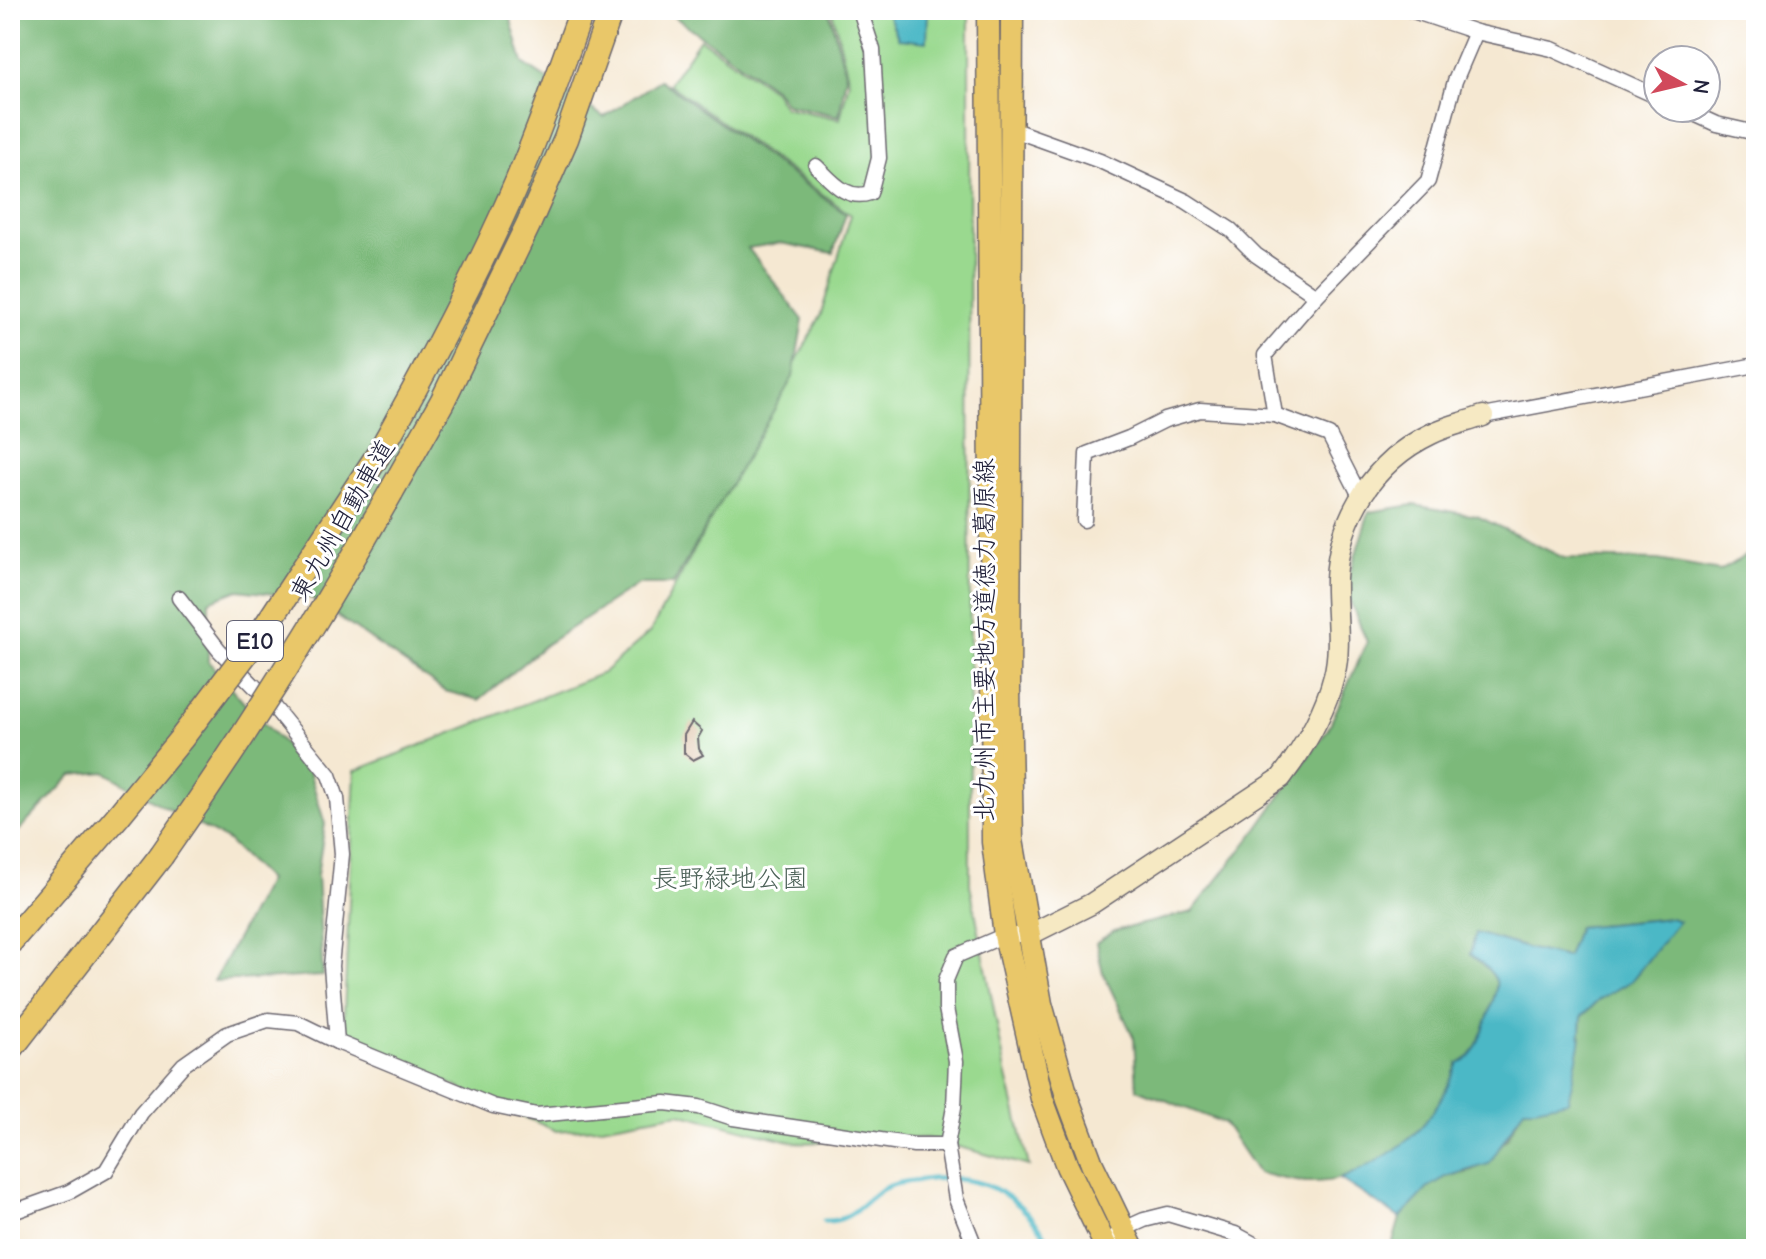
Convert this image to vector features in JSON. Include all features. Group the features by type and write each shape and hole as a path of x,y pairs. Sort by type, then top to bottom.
{"highway":[{"name":"東九州自動車道","path":"10,942 181,739 262,632 378,455 416,387 502,216 534,141 582,10"},
{"name":"東九州自動車道","path":"10,1050 161,856 288,668 391,492 442,402 528,225 566,139 611,10"}],"main road":[{"name":"北九州市主要地方道徳力葛原線","path":"988,10 993,842 1005,935 1042,1099 1067,1166 1104,1248"},
{"name":"北九州市主要地方道徳力葛原線","path":"1012,10 1009,704 1012,840 1041,1004 1068,1100 1092,1164 1128,1239"}],"street":[{"path":"816,166 845,193 858,197 870,193 879,158 873,50 860,10"},
{"path":"1410,10 1476,32 1552,49 1642,90"},
{"path":"1275,415 1265,355 1316,296 1428,181 1455,81 1476,32"},
{"path":"1716,124 1756,133"},
{"path":"1011,129 1100,161 1186,201 1231,230 1256,255 1316,296"},
{"path":"976,1249 956,1199 947,1145 954,1107 956,1061 946,1008 946,980 956,956 1005,935 1029,935 1091,904 1281,778 1317,718 1335,673 1338,556 1344,532 1360,496 1379,474 1416,441 1483,416 1756,365"},
{"path":"1084,520 1087,454 1165,420 1200,410 1275,415 1329,435 1360,496"},
{"path":"179,598 219,650 268,700 329,775 337,798 342,854 331,966 337,1042"},
{"path":"10,1213 69,1192 106,1171 141,1113 183,1065 227,1034 268,1020 298,1023 493,1106 537,1115 665,1103 699,1107 733,1118 914,1145 947,1145"},
{"path":"1104,1248 1128,1239 1144,1220 1168,1214 1235,1234 1263,1249"}],"green space":[{"path":"10,10 508,10 523,63 604,117 660,80 846,214 833,253 780,243 748,248 803,320 793,377 673,584 638,584 545,645 479,700 445,691 311,598 238,590 209,601 208,661 308,768 325,824 317,875 323,976 214,981 268,880 227,840 105,772 72,775 10,840"},
{"path":"665,10 829,10 846,76 839,116 786,104 775,89"},
{"name":"長野緑地公園","path":"832,10 969,10 970,885 1006,1072 1029,1166 926,1138 797,1143 679,1113 596,1128 556,1131 343,1036 355,771 603,673 650,632 820,317 851,215 669,84 700,39 774,91 784,107 840,119 849,81"},
{"path":"1413,505 1477,516 1564,558 1658,560 1720,571 1756,550 1756,1249 1391,1249 1400,1218 1428,1187 1446,1177 1473,1171 1507,1139 1524,1107 1535,1108 1580,1044 1582,1016 1600,999 1631,981 1678,921 1670,918 1578,927 1567,957 1491,937 1470,954 1496,981 1491,1007 1473,1052 1458,1063 1444,1097 1420,1130 1386,1158 1348,1176 1307,1182 1258,1173 1224,1123 1137,1089 1134,1038 1103,973 1096,943 1114,931 1192,912 1255,832 1328,729 1367,642 1345,589 1369,512"}],"water":[{"path":"886,10 928,10 927,42 899,39"},
{"path":"1670,918 1679,921 1631,981 1600,999 1582,1016 1580,1044 1568,1101 1524,1108 1489,1164 1446,1177 1429,1187 1400,1218 1340,1179 1382,1158 1413,1135 1438,1105 1458,1063 1473,1052 1487,1020 1496,987 1492,973 1470,954 1476,933 1567,957 1578,927"}],"building":[{"path":"692,722 702,731 698,738 703,755 693,760 684,753 684,735"}],"waterway":[{"path":"824,1221 841,1219 881,1190 896,1184 945,1178 965,1180 983,1184 1015,1202 1042,1230 1054,1249"}]}
